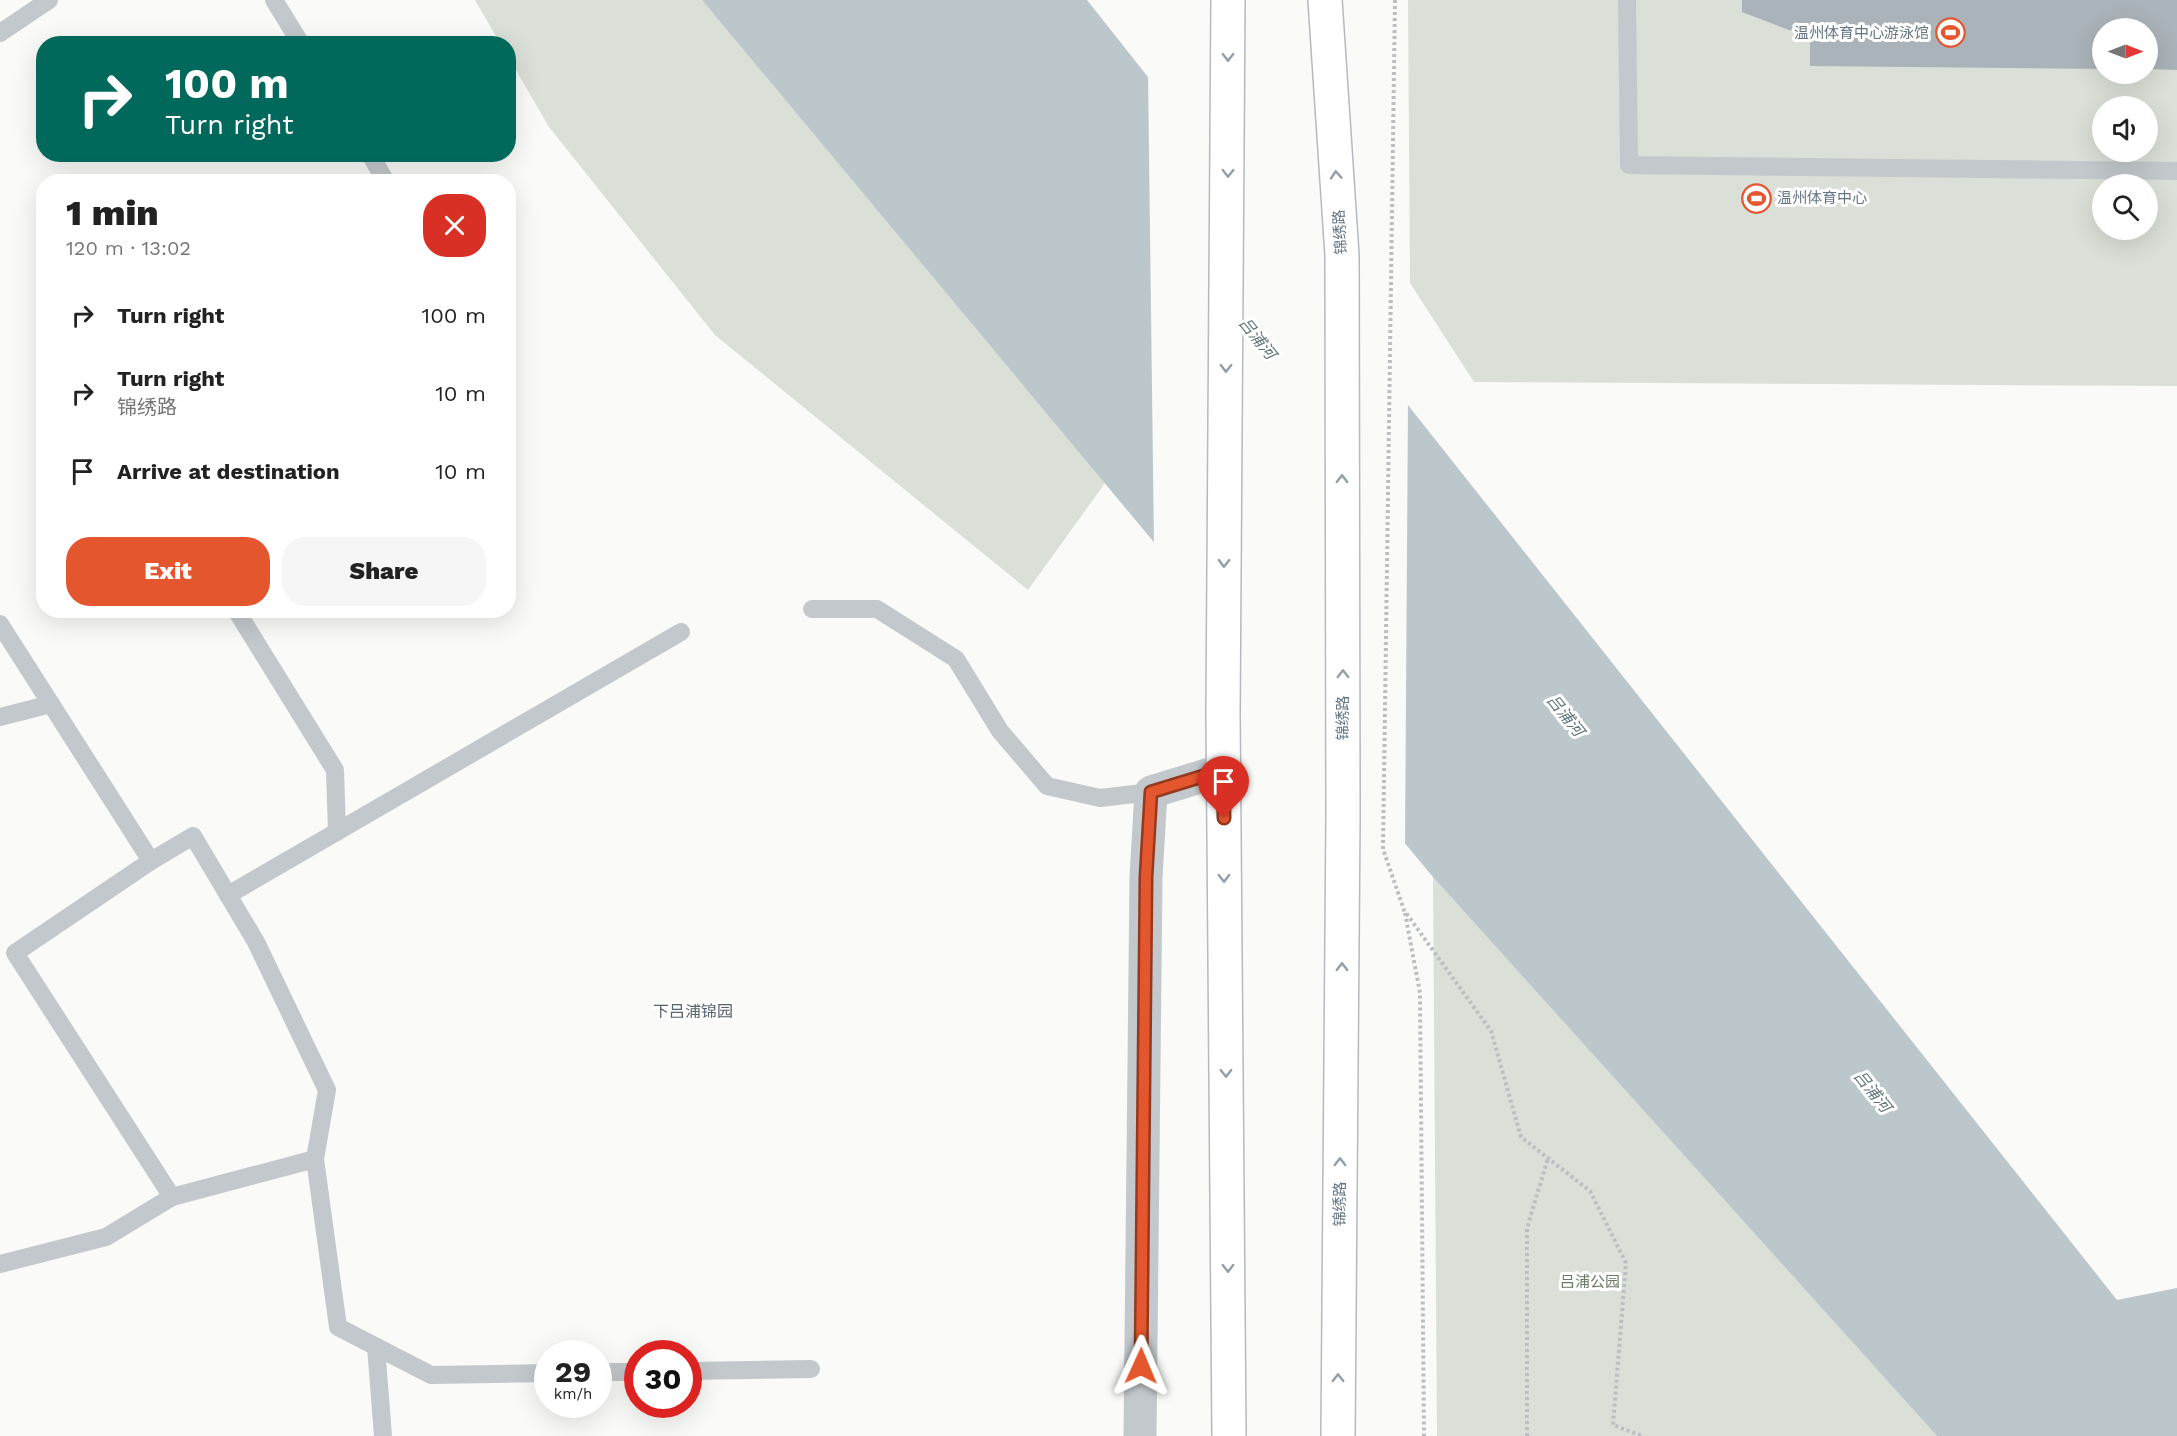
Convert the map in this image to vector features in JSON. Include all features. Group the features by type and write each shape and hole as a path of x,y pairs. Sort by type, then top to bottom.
{"main road":[{"path":"1228,0 1223,770 1229,1436"},
{"name":"锦绣路","path":"1325,0 1342,255 1343,816 1338,1436"}],"street":[{"path":"1140,1436 1146,877 1151,792 1223,770"}],"lane":[{"path":"0,33 49,0"},
{"path":"274,0 296,36"},
{"path":"1627,0 1629,165 2177,171"},
{"path":"812,609 877,609 956,659 1000,731 1047,786 1100,798 1151,792"},
{"path":"241,618 335,770 337,832"},
{"path":"0,624 150,861"},
{"path":"228,895 681,632"},
{"path":"0,717 51,704"},
{"path":"172,1197 15,952 150,861 193,836 256,942 327,1090 315,1159 338,1327 431,1375 534,1373"},
{"path":"0,1264 106,1237 172,1197 315,1159"},
{"path":"376,1347 383,1436"},
{"path":"702,1371 811,1369"}],"path":[{"path":"1395,0 1383,849 1404,910 1420,993 1424,1436"},
{"path":"1404,910 1491,1031 1521,1137 1590,1191 1626,1263 1613,1425 1642,1436"},
{"path":"1527,1436 1527,1228 1548,1158"}],"green space":[{"path":"475,0 702,0 1105,483 1028,590 715,335 549,127 516,70 516,36 496,36"},
{"name":"温州体育中心","path":"1408,0 2177,0 2177,386 1474,382 1410,283"},
{"name":"吕浦公园","path":"1433,877 1937,1436 1437,1436"}],"water":[{"name":"吕浦河","path":"702,0 1087,0 2117,1300 2177,1288 2177,1436 1937,1436 1433,877"}],"pier":[{"path":"1148,72 1408,400 1405,848 1154,547"}],"building":[{"name":"温州体育中心游泳馆","path":"1742,0 2177,0 2177,70 2158,69 2158,18 2092,18 2092,69 1810,66 1810,38 1742,12"}],"place":[{"name":"温州体育中心游泳馆","path":"1950,33"},
{"name":"温州体育中心","path":"1756,198"}],"district":[{"name":"下吕浦锦园","path":"693,1011"}],"route":[{"path":"1141,1366 1146,877 1151,792 1223,770 1224,818"}]}
